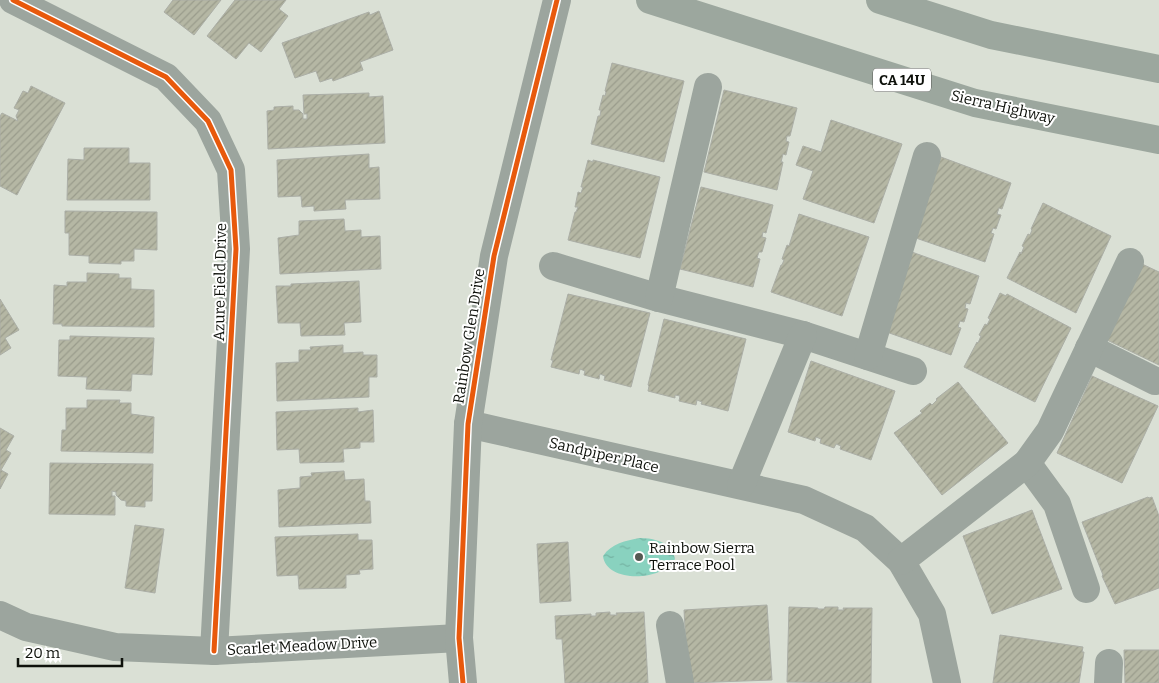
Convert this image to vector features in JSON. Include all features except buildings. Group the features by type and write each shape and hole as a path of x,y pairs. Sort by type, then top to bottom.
{"main road":[{"name":"Sierra Highway","path":"650,0 975,103 1159,140"},
{"path":"880,0 991,35 1159,69"}],"street":[{"name":"Azure Field Drive","path":"13,0 166,78 208,120 231,170 236,249 214,651"},
{"name":"Rainbow Glen Drive","path":"463,683 460,638 468,424 494,256 557,0"},
{"path":"659,298 708,87"},
{"path":"868,356 927,156"},
{"path":"901,561 1027,463 1050,431 1130,262"},
{"path":"552,266 659,298 803,336 913,371"},
{"path":"740,485 803,336"},
{"path":"1089,348 1156,381"},
{"name":"Sandpiper Place","path":"468,424 804,500 865,528 901,561 932,614 947,683"},
{"path":"1027,463 1057,504 1086,589"},
{"name":"Scarlet Meadow Drive","path":"0,615 26,627 114,647 214,651 460,638"},
{"path":"670,625 680,683"}],"water":[{"name":"Rainbow Sierra Terrace Pool","path":"640,538 657,540 672,548 675,559 668,567 647,575 624,575 606,565 603,556 610,548"}],"cycle path":[{"path":"13,0 166,77 208,121 231,170 236,249 214,651"},
{"path":"463,683 459,638 468,424 494,256 557,0"}],"place":[{"name":"Rainbow Sierra Terrace Pool","path":"639,557"}]}
